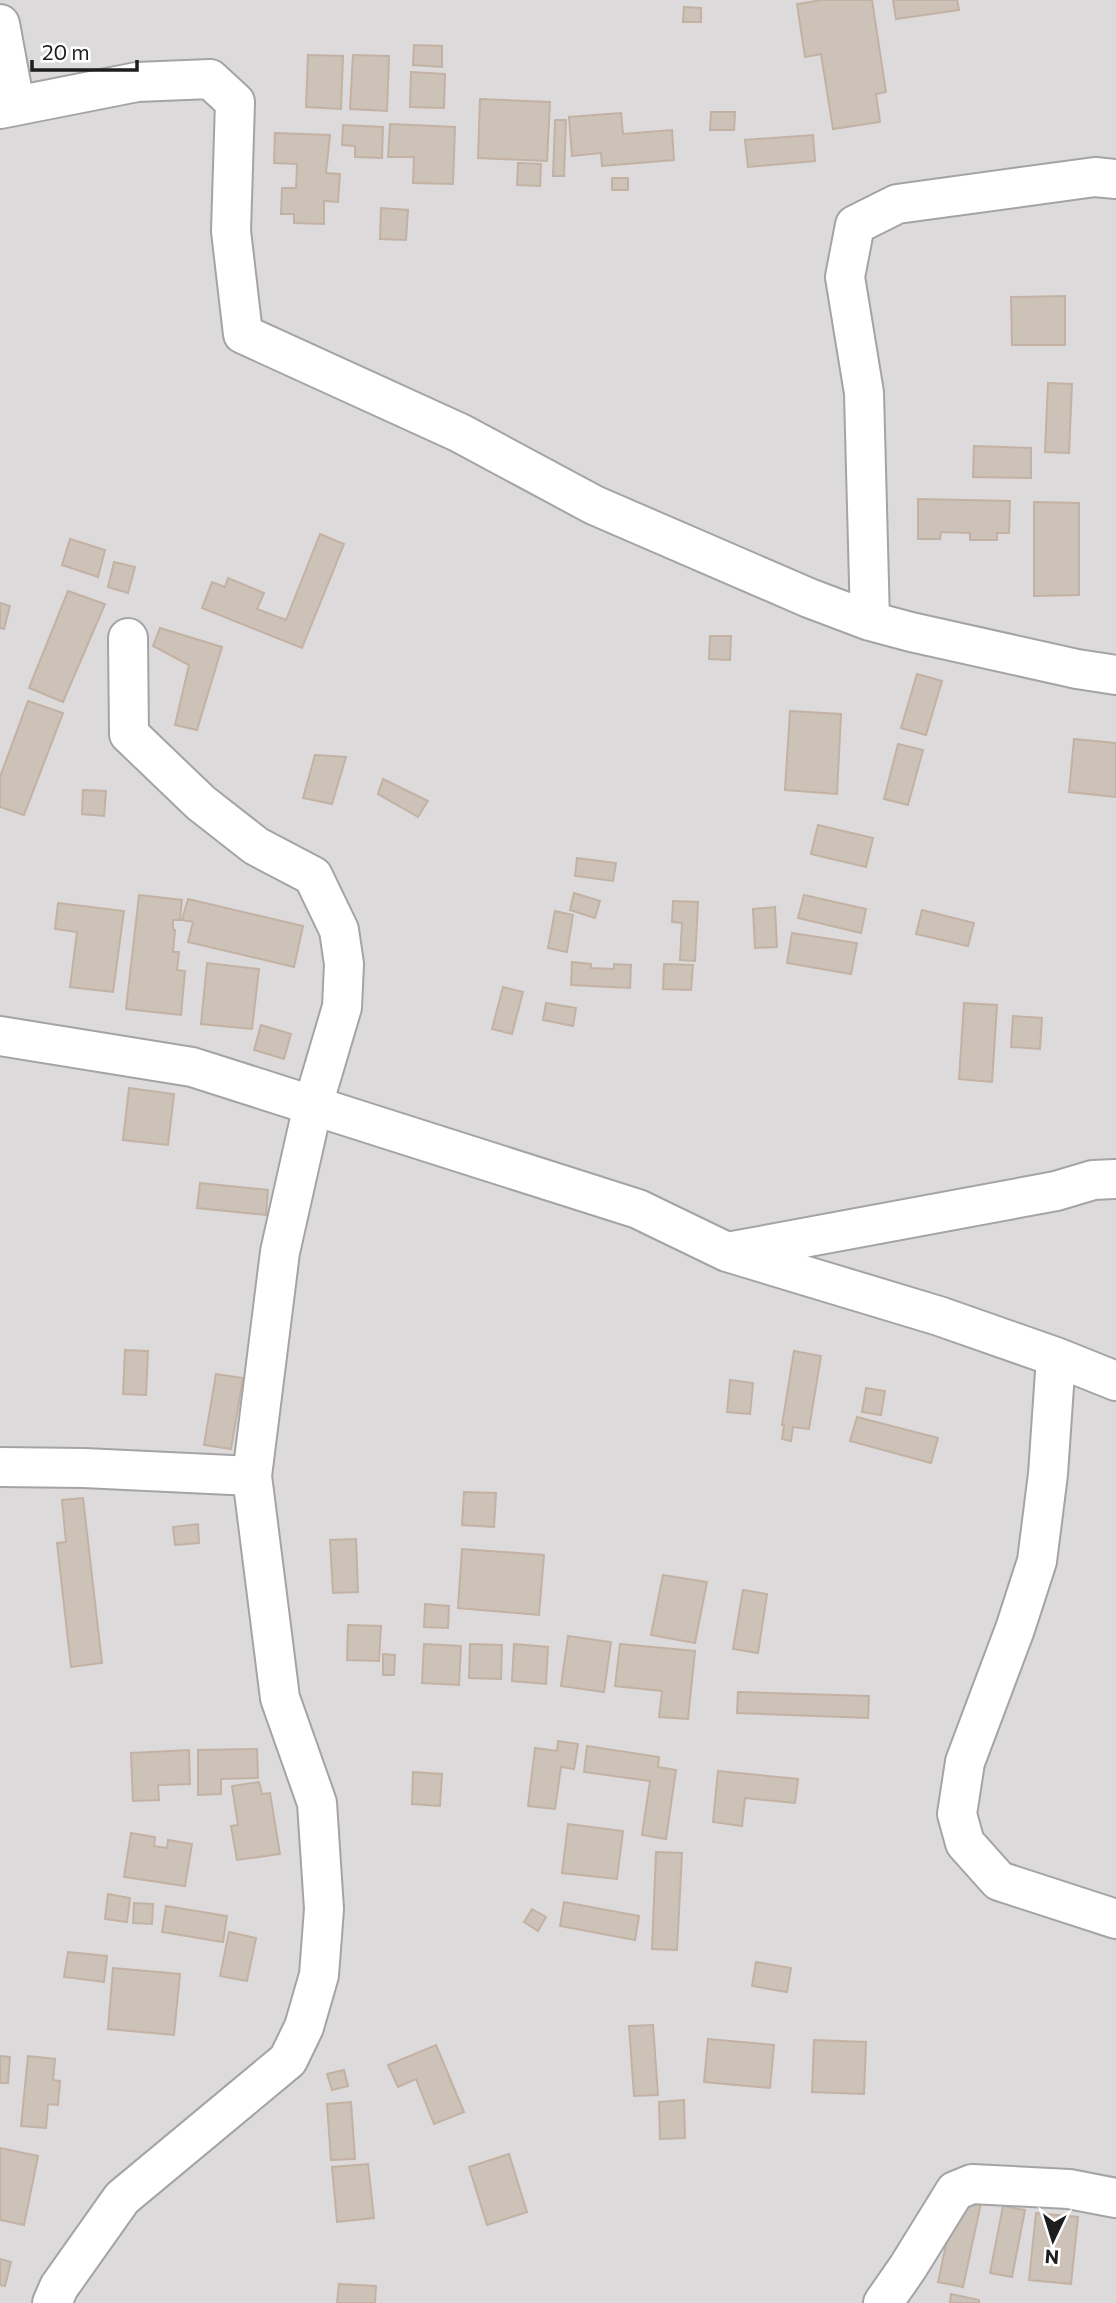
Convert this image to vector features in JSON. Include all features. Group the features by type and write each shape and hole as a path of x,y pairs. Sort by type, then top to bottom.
{"street":[{"path":"0,24 7,107 136,82 210,79 235,102 231,231 243,334 460,433 594,505 809,598 870,621 911,632 1077,669 1116,675"},
{"path":"870,621 864,393 845,277 855,225 897,204 1095,177 1116,179"},
{"path":"52,2303 59,2287 122,2198 288,2060 304,2027 319,1975 324,1909 317,1803 280,1698 252,1476 279,1252 313,1105 342,1007 344,964 339,930 313,876 256,846 201,803 129,734 128,638"},
{"path":"0,1036 192,1067 638,1209 727,1252 939,1316 1116,1381"},
{"path":"727,1252 1056,1191 1093,1180 1116,1179"},
{"path":"1056,1357 1048,1474 1037,1561 1016,1629 965,1762 957,1814 965,1843 999,1881 1116,1919"},
{"path":"0,1467 252,1476"},
{"path":"883,2303 955,2191 972,2184 1069,2189 1116,2198"}],"shaded area":[{"path":"0,0 1116,0 1116,2303 0,2303"}],"building":[{"path":"822,0 872,0 886,92 876,94 880,122 833,129 821,54 805,57 797,4"},
{"path":"893,0 957,0 959,10 896,19"},
{"path":"684,7 701,8 701,22 683,22"},
{"path":"414,45 442,46 442,67 413,65"},
{"path":"308,55 343,56 341,109 306,107"},
{"path":"353,55 389,56 387,111 350,109"},
{"path":"411,72 445,74 444,108 410,107"},
{"path":"480,99 550,102 547,161 478,158"},
{"path":"711,112 735,112 734,130 710,130"},
{"path":"621,113 623,134 672,130 674,160 602,166 601,153 572,156 569,117"},
{"path":"555,120 566,120 564,176 553,176"},
{"path":"390,124 455,127 453,184 413,183 414,157 388,157"},
{"path":"343,125 383,127 382,158 355,157 355,146 342,145"},
{"path":"275,133 330,135 326,173 340,174 338,202 324,201 324,224 294,223 294,214 281,214 282,188 296,188 297,164 274,163"},
{"path":"813,135 815,161 748,167 745,140"},
{"path":"518,163 541,164 540,186 517,185"},
{"path":"612,178 628,178 628,190 612,190"},
{"path":"381,208 408,210 406,240 380,239"},
{"path":"1065,296 1065,345 1012,345 1011,297"},
{"path":"1048,383 1072,384 1069,453 1045,452"},
{"path":"974,446 1031,448 1031,478 973,477"},
{"path":"918,499 1010,501 1009,533 997,533 997,540 970,540 970,533 941,532 940,539 918,539"},
{"path":"1034,502 1079,503 1079,595 1034,596"},
{"path":"320,534 344,544 302,648 202,608 212,582 225,587 228,578 264,593 257,609 286,620"},
{"path":"70,539 105,550 98,577 62,565"},
{"path":"114,562 135,567 128,593 108,587"},
{"path":"68,591 105,604 63,702 29,688"},
{"path":"0,603 10,606 4,629 0,628"},
{"path":"160,628 222,647 197,730 175,725 189,665 153,646"},
{"path":"710,636 731,636 730,660 709,659"},
{"path":"917,674 942,681 926,735 901,728"},
{"path":"28,701 63,713 24,815 0,807 0,777"},
{"path":"790,711 841,714 837,794 785,790"},
{"path":"1074,739 1116,743 1116,797 1069,792"},
{"path":"898,744 923,750 908,805 884,799"},
{"path":"315,755 346,757 332,804 303,798"},
{"path":"383,779 428,801 418,817 378,794"},
{"path":"83,790 106,791 104,816 82,814"},
{"path":"818,825 873,838 866,867 811,854"},
{"path":"577,858 616,863 613,881 575,876"},
{"path":"574,893 600,901 595,918 570,910"},
{"path":"139,895 182,900 180,920 173,920 173,952 179,952 177,970 185,971 181,1015 126,1009"},
{"path":"804,895 866,909 861,933 798,918"},
{"path":"188,899 303,926 294,967 188,942 193,922 182,920"},
{"path":"673,901 698,902 695,961 680,960 682,923 672,922"},
{"path":"58,903 124,911 113,992 70,987 77,932 55,929"},
{"path":"775,907 777,947 755,948 753,909"},
{"path":"922,910 974,923 968,946 916,934"},
{"path":"555,911 573,915 567,952 548,948"},
{"path":"792,933 857,943 851,974 787,963"},
{"path":"572,962 591,964 591,968 614,969 614,964 631,965 630,988 571,985"},
{"path":"207,963 259,969 252,1029 201,1024"},
{"path":"664,964 693,965 691,990 663,989"},
{"path":"503,987 523,992 512,1034 492,1029"},
{"path":"546,1003 576,1008 573,1026 543,1020"},
{"path":"964,1003 997,1005 992,1082 959,1079"},
{"path":"1013,1016 1042,1018 1040,1049 1011,1047"},
{"path":"261,1025 291,1034 284,1059 254,1050"},
{"path":"129,1088 174,1094 168,1145 123,1140"},
{"path":"200,1183 268,1190 266,1215 197,1208"},
{"path":"125,1350 148,1351 146,1395 123,1394"},
{"path":"794,1351 821,1356 809,1429 793,1427 791,1441 782,1439 782,1425"},
{"path":"216,1374 243,1378 231,1449 204,1445"},
{"path":"730,1380 753,1383 750,1414 727,1412"},
{"path":"866,1388 885,1391 881,1415 862,1412"},
{"path":"857,1417 938,1438 931,1463 850,1441"},
{"path":"464,1492 496,1493 494,1527 462,1525"},
{"path":"83,1498 102,1663 71,1667 57,1543 66,1542 62,1500"},
{"path":"198,1524 199,1543 175,1545 173,1527"},
{"path":"356,1539 358,1592 333,1593 330,1540"},
{"path":"462,1549 544,1555 539,1615 458,1608"},
{"path":"663,1575 707,1582 695,1643 651,1635"},
{"path":"743,1590 767,1594 758,1653 733,1649"},
{"path":"425,1604 449,1606 448,1628 424,1627"},
{"path":"348,1625 381,1626 379,1661 347,1660"},
{"path":"568,1636 611,1642 604,1692 561,1686"},
{"path":"424,1644 461,1646 459,1685 422,1683"},
{"path":"470,1644 502,1645 501,1679 469,1678"},
{"path":"514,1644 548,1647 546,1684 512,1681"},
{"path":"620,1644 695,1651 688,1719 659,1717 662,1691 615,1686"},
{"path":"383,1654 395,1655 394,1675 383,1675"},
{"path":"738,1692 869,1696 868,1718 737,1713"},
{"path":"558,1741 578,1744 574,1769 561,1767 555,1809 528,1806 535,1748 557,1751"},
{"path":"587,1746 659,1757 658,1767 676,1770 666,1839 642,1835 650,1781 584,1772"},
{"path":"257,1749 258,1778 221,1779 221,1794 198,1795 198,1750"},
{"path":"189,1750 190,1784 158,1785 159,1800 133,1801 131,1753"},
{"path":"718,1771 798,1779 795,1803 745,1798 742,1826 713,1822"},
{"path":"413,1772 442,1774 440,1806 412,1804"},
{"path":"259,1782 262,1794 270,1793 280,1854 237,1860 231,1826 238,1825 232,1786"},
{"path":"568,1824 623,1831 617,1879 562,1873"},
{"path":"131,1833 155,1837 154,1846 167,1848 168,1840 192,1844 185,1886 124,1877"},
{"path":"656,1852 682,1853 677,1950 652,1949"},
{"path":"108,1894 130,1898 127,1922 105,1919"},
{"path":"564,1902 639,1916 635,1940 560,1926"},
{"path":"134,1903 153,1904 152,1924 133,1923"},
{"path":"166,1906 227,1916 223,1942 162,1932"},
{"path":"532,1909 546,1917 538,1931 524,1922"},
{"path":"229,1932 256,1938 247,1981 220,1976"},
{"path":"68,1952 107,1956 104,1982 64,1977"},
{"path":"756,1962 791,1968 787,1992 752,1986"},
{"path":"113,1968 180,1974 174,2035 108,2029"},
{"path":"653,2025 658,2095 634,2096 629,2026"},
{"path":"708,2039 774,2045 770,2088 704,2082"},
{"path":"814,2040 866,2042 864,2094 812,2092"},
{"path":"436,2045 464,2112 434,2124 416,2079 398,2087 388,2065"},
{"path":"0,2056 10,2057 8,2083 0,2083"},
{"path":"28,2056 55,2059 53,2080 60,2081 58,2105 48,2104 46,2128 21,2126"},
{"path":"344,2070 348,2086 332,2090 327,2074"},
{"path":"684,2100 685,2138 660,2139 659,2102"},
{"path":"351,2102 355,2159 331,2160 327,2104"},
{"path":"0,2148 38,2156 24,2225 0,2220"},
{"path":"509,2154 527,2212 487,2225 469,2167"},
{"path":"368,2164 374,2218 337,2222 332,2167"},
{"path":"956,2198 981,2203 963,2287 938,2282"},
{"path":"1003,2206 1025,2210 1012,2277 990,2273"},
{"path":"1036,2213 1078,2217 1071,2284 1029,2280"},
{"path":"0,2259 11,2262 5,2286 0,2285"},
{"path":"339,2284 376,2286 375,2303 337,2303"},
{"path":"951,2294 979,2300 979,2303 950,2303"}]}
